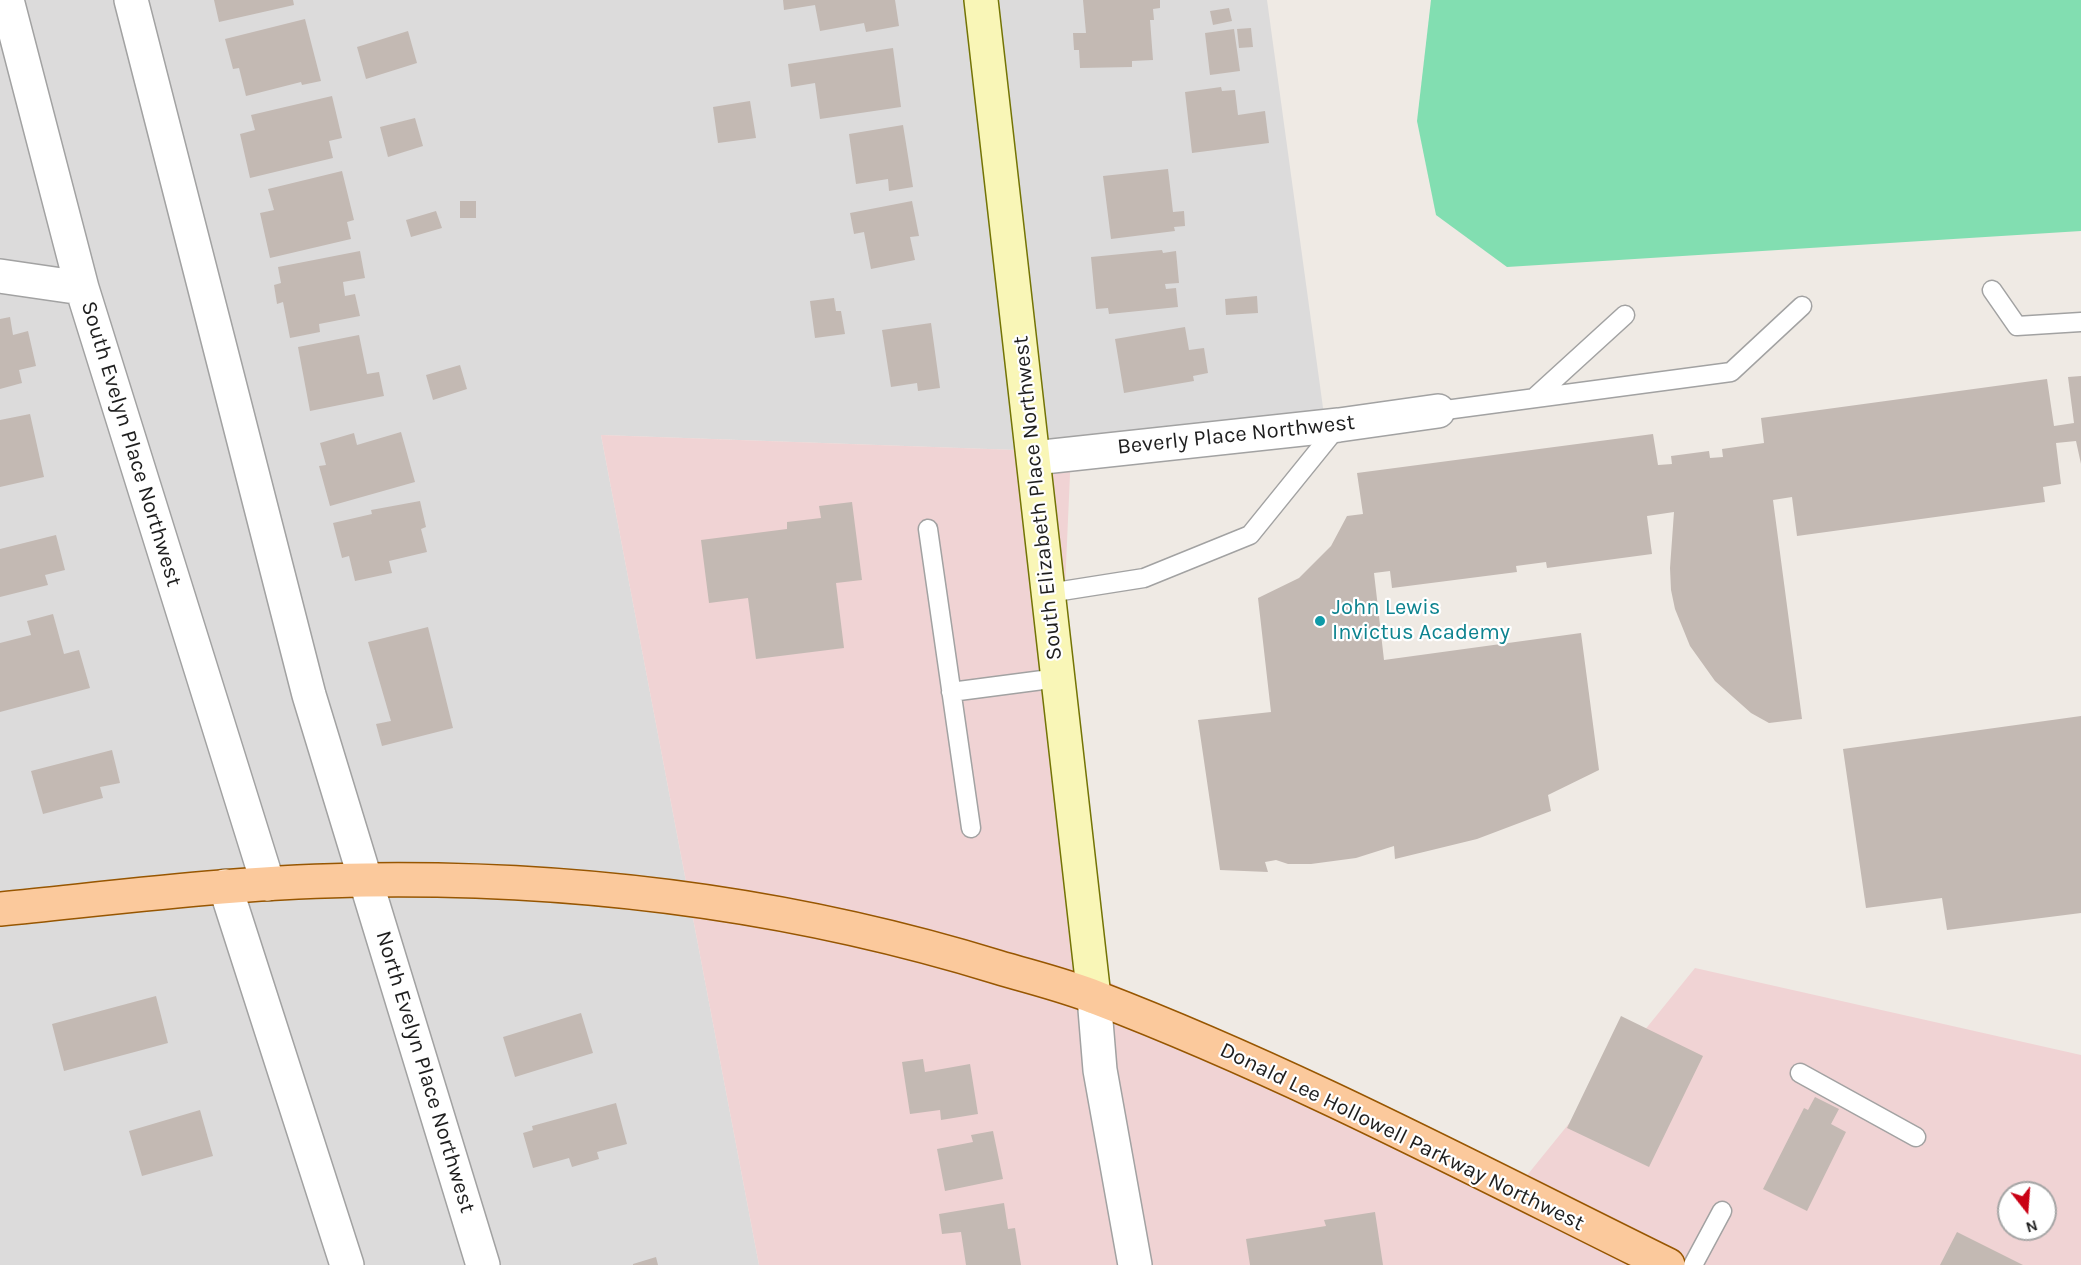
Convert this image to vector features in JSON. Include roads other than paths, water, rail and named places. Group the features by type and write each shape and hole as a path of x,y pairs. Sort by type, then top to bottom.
{"main road":[{"name":"Donald Lee Hollowell Parkway Northwest","path":"0,909 225,886 366,880 556,883 741,905 923,944 1094,997 1291,1079 1668,1265"}],"street":[{"name":"South Evelyn Place Northwest","path":"7,0 82,288 268,884"},
{"path":"131,0 309,695 366,880"},
{"name":"South Elizabeth Place Northwest","path":"981,0 1094,997"},
{"path":"0,276 82,288"},
{"name":"Beverly Place Northwest","path":"1034,458 1339,425 1438,411"},
{"name":"North Evelyn Place Northwest","path":"366,880 483,1265"},
{"path":"225,886 347,1265"},
{"path":"1094,997 1100,1070 1135,1265"}],"lane":[{"path":"1992,290 2017,326 2081,321"},
{"path":"1438,411 1731,372 1802,306"},
{"path":"1534,398 1625,315"},
{"path":"1049,593 1144,578 1250,535 1339,425"},
{"path":"928,529 971,828"},
{"path":"951,692 1058,678"},
{"path":"1800,1073 1916,1137"},
{"path":"1692,1265 1722,1211"}],"place":[{"name":"John Lewis Invictus Academy","path":"1320,621"}]}
